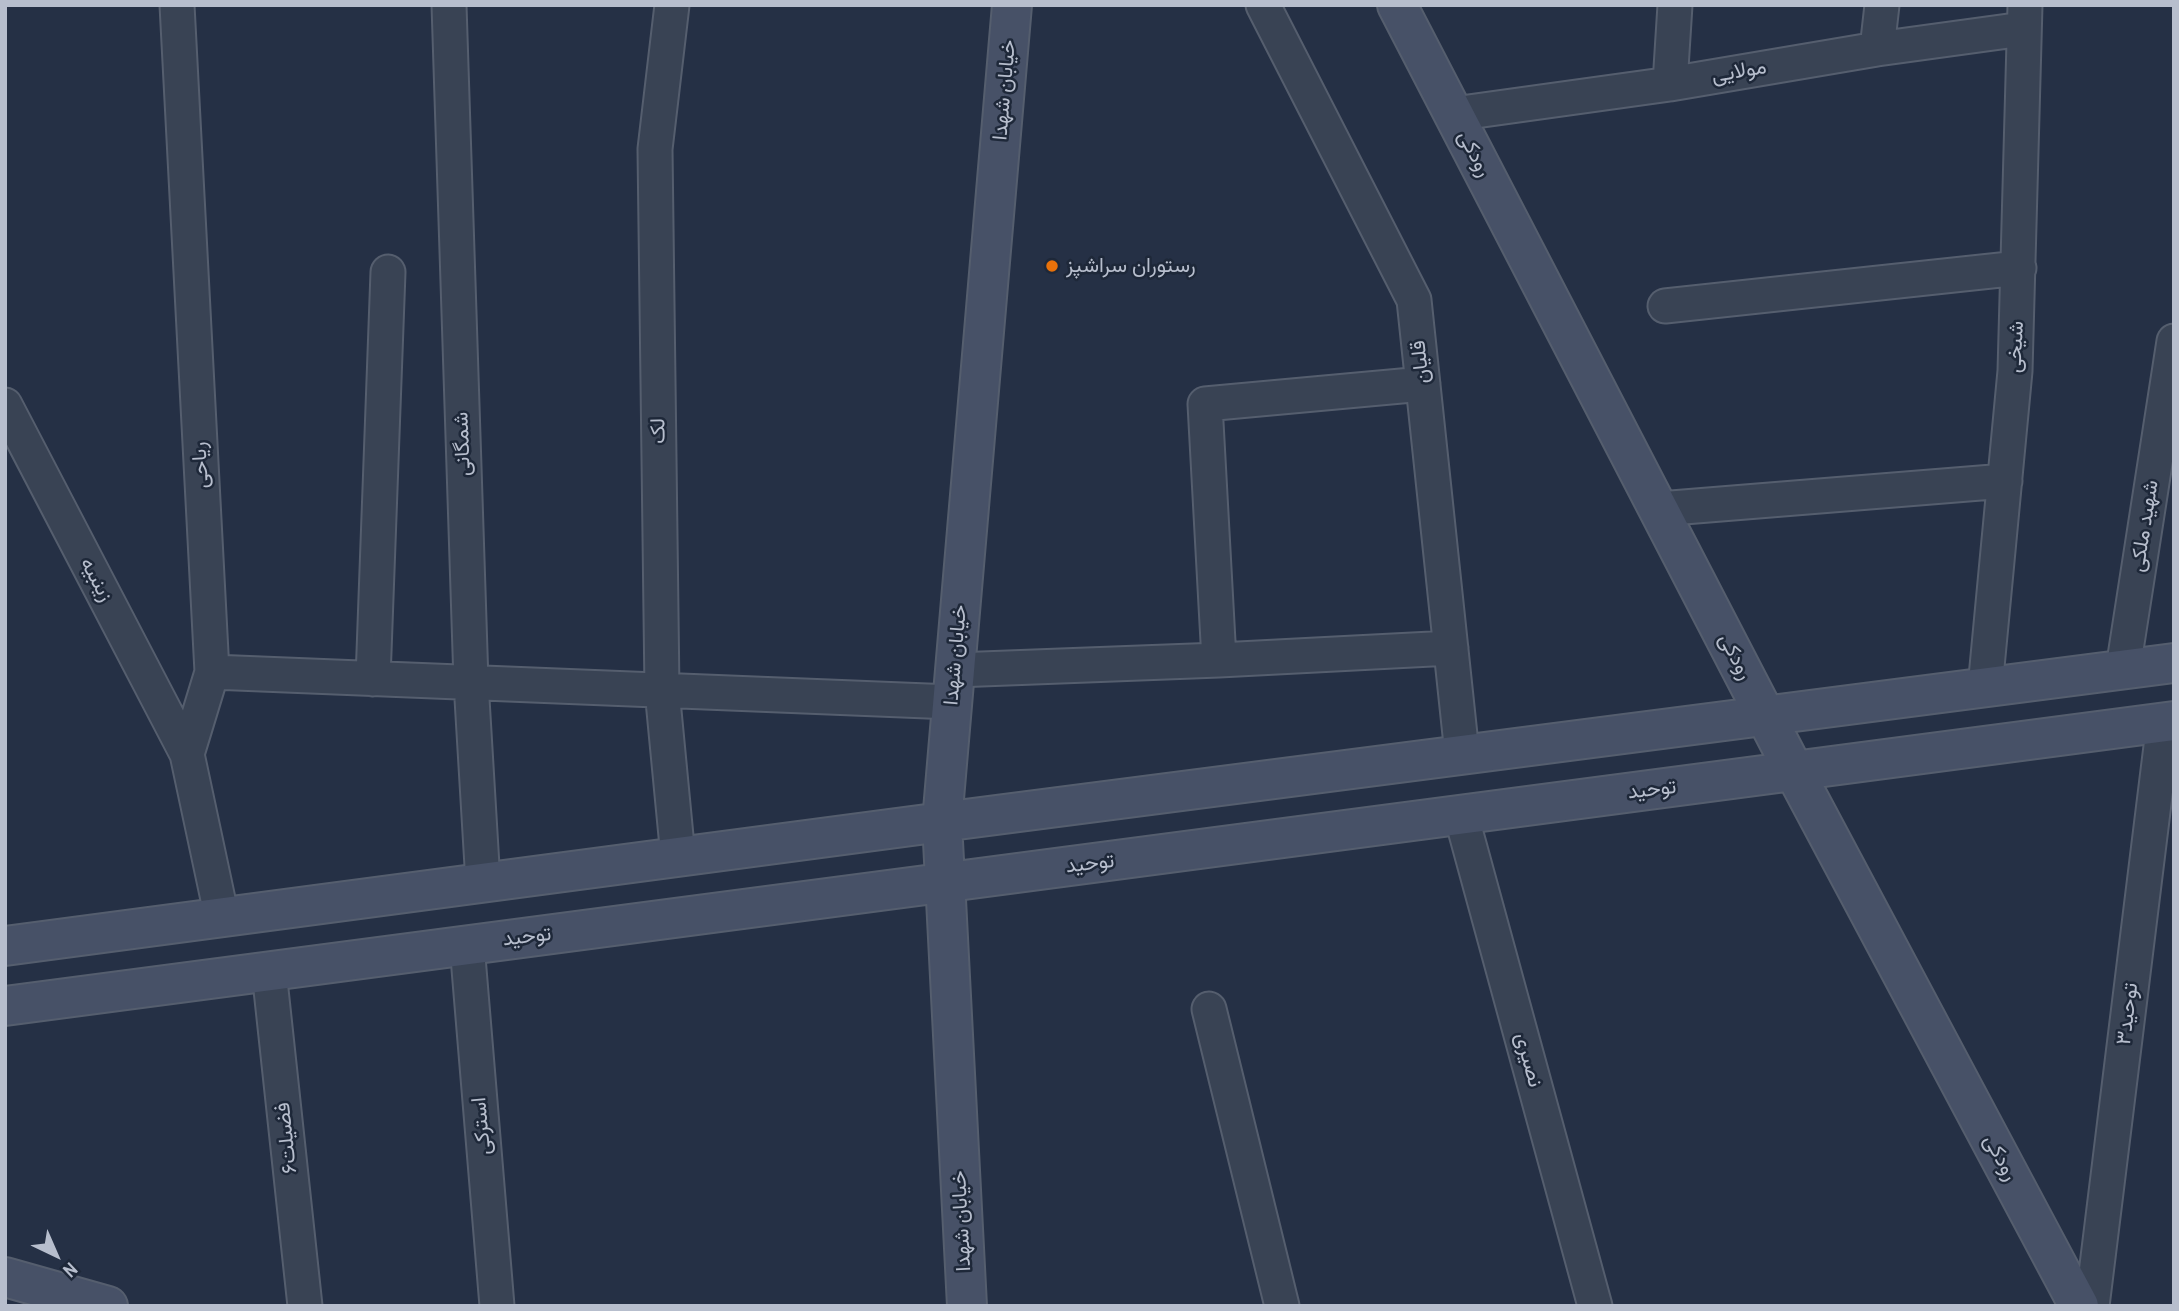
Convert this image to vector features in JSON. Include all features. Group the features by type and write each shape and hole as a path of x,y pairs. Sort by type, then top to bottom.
{"main road":[{"name":"خیابان شهدا","path":"967,1306 942,822 1012,5"},
{"name":"رودکی","path":"1397,5 1794,771 2079,1306"},
{"path":"5,946 2174,663"},
{"name":"توحید","path":"5,1006 2169,721"},
{"path":"5,1277 108,1306"}],"street":[{"name":"ریاحی","path":"177,5 212,672 187,754 222,918"},
{"name":"شمگانی","path":"449,5 471,682 483,883"},
{"name":"لک","path":"672,5 655,149 662,690 678,857"},
{"name":"قلیان","path":"1263,5 1414,300 1462,754"},
{"path":"1670,84 1675,5"},
{"path":"1877,49 1882,5"},
{"name":"مولایی","path":"1454,114 1670,84 1877,49 2024,17"},
{"name":"شیخی","path":"1985,688 2015,371 2024,17"},
{"path":"1665,306 2019,268"},
{"path":"373,679 388,272"},
{"name":"شهید ملکی","path":"2123,669 2174,341"},
{"path":"1219,660 1205,404 1423,384"},
{"name":"زینبیه","path":"5,405 187,754"},
{"path":"1659,509 2005,481"},
{"path":"212,672 662,690 953,686 1219,660 1451,648"},
{"name":"توحید۳","path":"2092,1306 2169,721"},
{"name":"نصیری","path":"1461,815 1595,1306"},
{"name":"استرکی","path":"467,945 497,1306"},
{"name":"فضیلت۶","path":"269,971 305,1306"},
{"path":"1209,1009 1282,1306"}],"place":[{"name":"رستوران سراشپز","path":"1052,266"}]}
